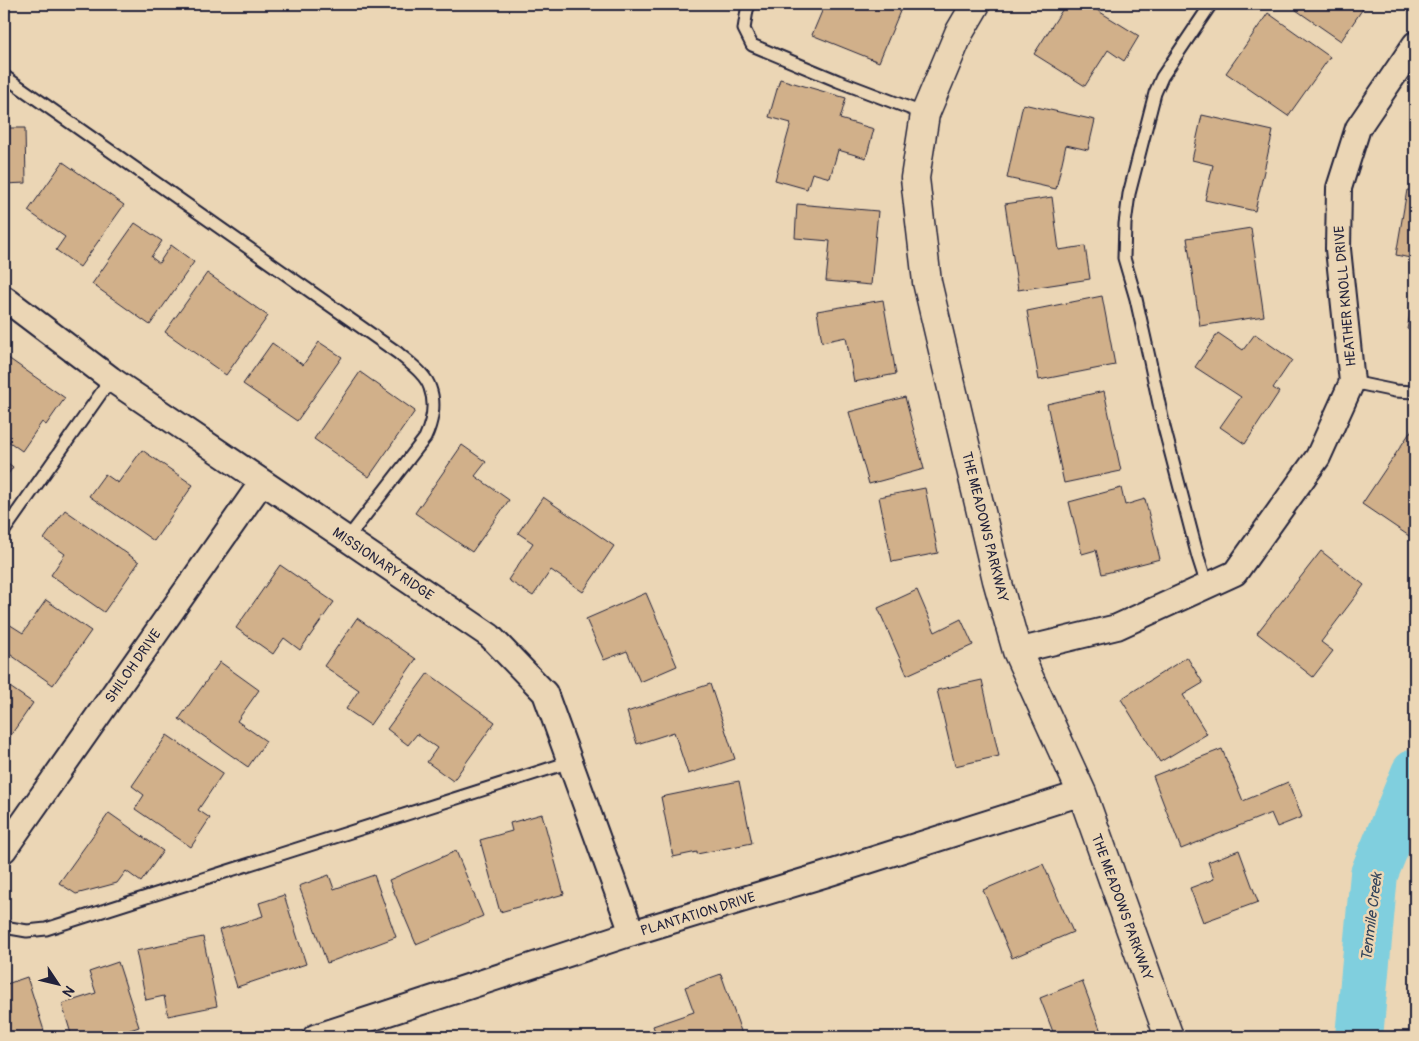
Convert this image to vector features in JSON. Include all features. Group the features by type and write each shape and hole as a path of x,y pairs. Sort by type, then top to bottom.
{"street":[{"name":"THE MEADOWS PARKWAY","path":"976,4 959,33 925,114 915,178 927,282 997,580 1017,651 1082,793 1169,1037"},
{"name":"HEATHER KNOLL DRIVE","path":"1017,651 1117,627 1235,573 1318,457 1352,382 1338,249 1339,188 1358,128 1415,44"},
{"name":"MISSIONARY RIDGE","path":"4,298 111,379 490,636 545,693 632,933"},
{"name":"SHILOH DRIVE","path":"4,850 262,482"},
{"name":"PLANTATION DRIVE","path":"315,1037 632,933 827,874 1082,793"}],"lane":[{"path":"750,4 747,10 744,29 752,45 838,81 925,114"},
{"path":"1207,585 1166,436 1150,357 1124,258 1125,224 1129,194 1155,93 1162,78 1211,4"},
{"path":"4,76 398,353 420,372 430,387 433,406 431,425 425,438 347,539"},
{"path":"4,531 111,379"},
{"path":"1352,382 1395,391 1415,392"},
{"path":"4,927 27,932 46,929 570,762"}],"building":[{"path":"825,4 903,4 879,62 812,35"},
{"path":"1066,4 1087,4 1139,36 1124,61 1108,50 1085,86 1034,54"},
{"path":"1300,4 1366,4 1341,41 1296,10"},
{"path":"1268,13 1330,57 1288,116 1226,73"},
{"path":"780,79 846,98 840,119 874,129 866,158 838,150 830,178 812,173 807,189 775,180 791,123 769,117"},
{"path":"1023,104 1095,120 1088,150 1066,145 1056,189 1007,178"},
{"path":"1202,115 1273,131 1255,211 1205,200 1213,165 1192,160"},
{"path":"4,128 25,128 26,183 4,184"},
{"path":"63,162 124,205 80,267 56,250 65,237 28,211"},
{"path":"1407,190 1415,191 1415,259 1396,255"},
{"path":"1052,197 1059,250 1085,246 1090,279 1018,290 1005,204"},
{"path":"797,204 878,211 871,285 826,281 830,241 795,238"},
{"path":"135,223 162,241 151,257 159,263 171,245 194,262 150,325 92,284"},
{"path":"1251,228 1264,316 1200,326 1187,238"},
{"path":"207,273 268,316 226,375 165,332"},
{"path":"1415,291 1415,331 1407,329"},
{"path":"1102,296 1115,365 1039,380 1027,311"},
{"path":"883,300 896,374 854,382 846,337 822,342 817,311"},
{"path":"1218,333 1243,350 1255,334 1292,360 1273,388 1279,392 1245,444 1220,427 1241,397 1195,367"},
{"path":"319,342 342,357 297,421 243,384 272,343 303,365"},
{"path":"4,355 65,398 46,425 42,422 22,451 4,438"},
{"path":"360,372 415,411 369,477 314,439"},
{"path":"1104,391 1121,471 1064,483 1047,404"},
{"path":"905,397 924,469 869,484 849,412"},
{"path":"1415,425 1415,540 1362,504"},
{"path":"462,445 486,462 475,476 509,500 472,552 415,513"},
{"path":"142,450 193,485 154,541 89,496 105,474 118,483"},
{"path":"4,460 13,467 4,480"},
{"path":"925,488 938,553 892,562 879,497"},
{"path":"1121,488 1125,505 1145,499 1160,559 1102,574 1096,550 1082,554 1069,502"},
{"path":"543,497 614,546 583,592 551,570 533,596 508,580 533,543 518,533"},
{"path":"65,510 139,562 104,612 51,575 65,554 44,539"},
{"path":"1321,551 1364,585 1321,642 1333,651 1313,677 1257,633"},
{"path":"280,565 334,602 300,650 284,638 273,654 236,628"},
{"path":"917,590 935,632 961,619 973,645 907,675 878,608"},
{"path":"646,593 677,666 640,682 627,651 604,660 586,619"},
{"path":"46,600 91,631 53,685 4,650 4,621 23,633"},
{"path":"357,618 416,659 370,725 346,709 359,690 324,666"},
{"path":"1187,657 1203,683 1183,695 1207,734 1160,762 1121,699"},
{"path":"220,662 259,690 237,721 266,741 248,767 179,719"},
{"path":"428,673 495,722 453,781 427,762 437,748 417,734 408,745 387,729"},
{"path":"982,680 999,756 955,766 937,690"},
{"path":"4,683 33,703 4,745"},
{"path":"710,684 735,759 688,774 674,732 637,744 627,712"},
{"path":"167,735 223,773 198,810 210,818 191,847 135,809 144,795 132,786"},
{"path":"1222,749 1243,801 1288,782 1302,817 1277,827 1271,813 1181,849 1153,776"},
{"path":"739,781 752,843 673,857 661,797"},
{"path":"109,813 163,851 141,882 126,871 117,883 76,894 59,883"},
{"path":"542,814 564,894 500,912 480,840 512,831 510,823"},
{"path":"1239,850 1258,902 1203,922 1190,888 1214,879 1208,862"},
{"path":"456,851 483,916 416,944 389,880"},
{"path":"1043,864 1073,932 1012,958 983,890"},
{"path":"329,875 334,889 374,875 396,937 327,963 299,886"},
{"path":"284,895 306,964 237,987 219,930 263,916 259,903"},
{"path":"203,937 217,1006 168,1016 164,996 146,1000 136,951"},
{"path":"118,962 139,1027 109,1037 72,1037 62,1004 96,993 89,972"},
{"path":"721,974 743,1037 657,1037 653,1026 694,1012 685,987"},
{"path":"27,977 46,1037 4,1037 4,985"},
{"path":"1082,981 1103,1037 1055,1037 1040,998"}],"waterway":[{"name":"Tenmile Creek","path":"1359,1037 1374,874 1415,773"}]}
